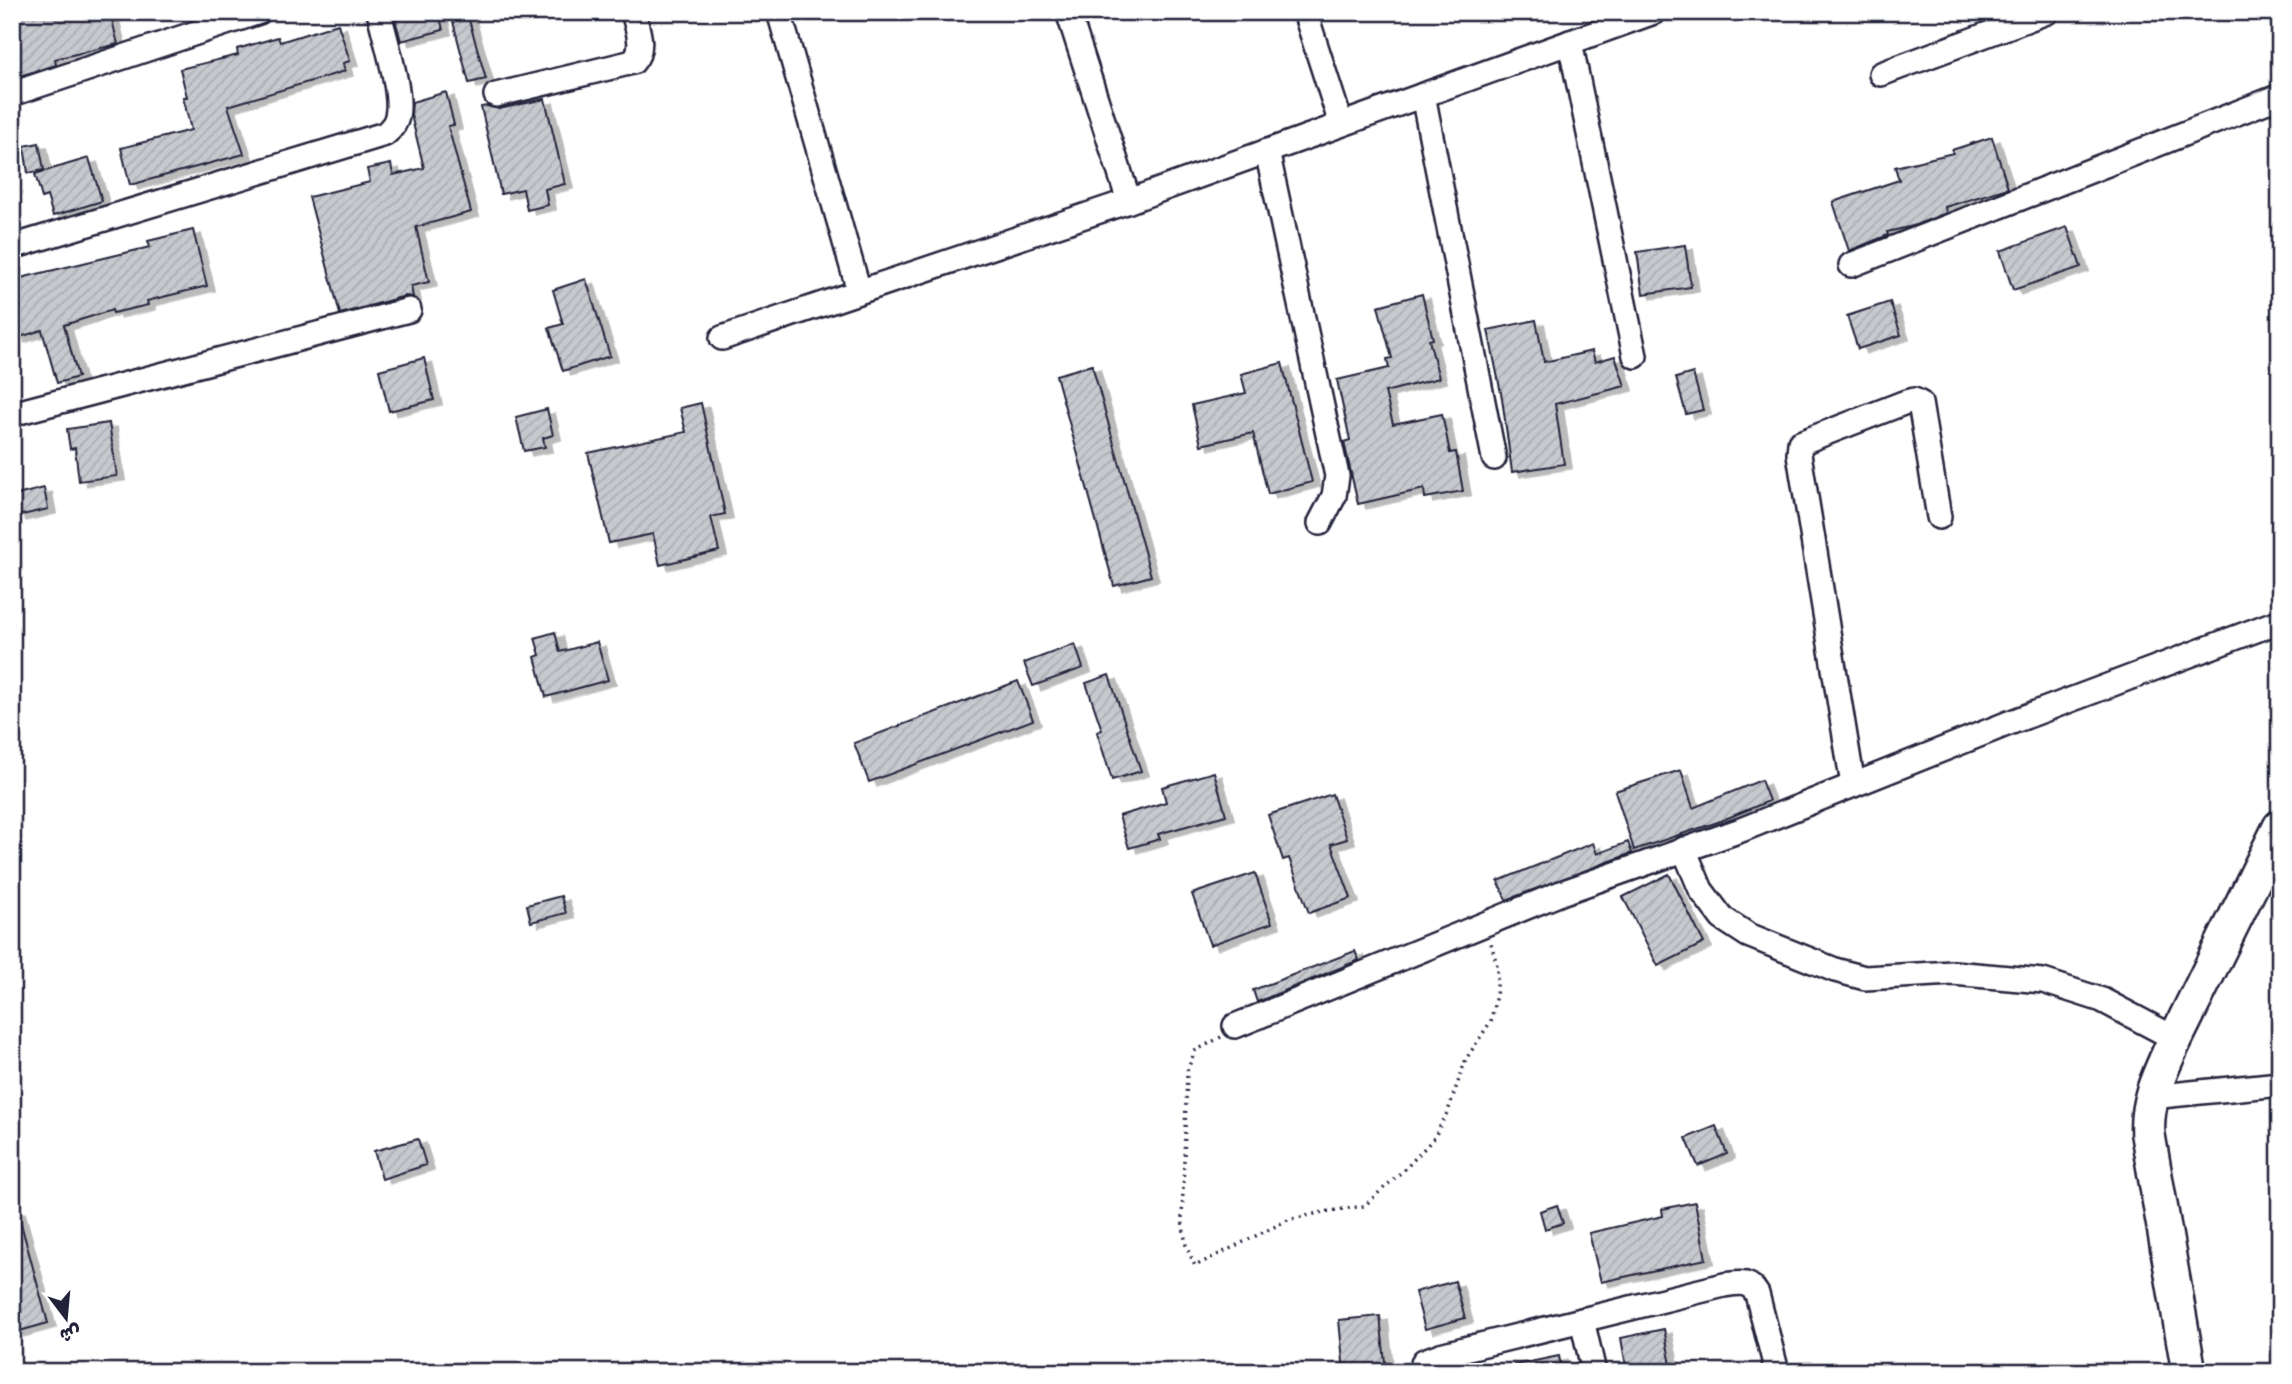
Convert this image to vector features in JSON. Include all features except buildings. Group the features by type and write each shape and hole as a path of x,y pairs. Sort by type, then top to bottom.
{"street":[{"path":"12,94 259,12"},
{"path":"12,247 385,134 395,123 398,100 379,12"},
{"path":"496,95 633,62 640,52 640,46 633,12"},
{"path":"779,12 859,291"},
{"path":"1068,12 1129,201"},
{"path":"1305,12 1341,124"},
{"path":"722,338 1129,201 1654,12"},
{"path":"1881,74 2047,12"},
{"path":"1570,42 1635,356"},
{"path":"1423,95 1494,458"},
{"path":"1851,265 2280,96"},
{"path":"1267,151 1337,476 1334,496 1320,523"},
{"path":"12,414 410,310"},
{"path":"1853,785 1799,454 1800,443 1906,402 1914,400 1920,403 1939,517"},
{"path":"1235,1026 1562,893 1741,830 2157,666 2280,621"},
{"path":"2189,1372 2148,1135 2151,1097 2176,1039 2280,827"},
{"path":"1684,849 1701,890 1722,918 1748,935 1835,970 1865,978 1953,973 2043,981 2102,1000 2176,1039"},
{"path":"2151,1097 2280,1084"},
{"path":"1420,1372 1422,1364 1432,1357 1745,1283 1754,1288 1757,1294 1777,1372"},
{"path":"1583,1320 1594,1372"}],"path":[{"path":"1235,1026 1214,1042 1195,1051 1187,1071 1182,1220 1186,1245 1195,1266 1288,1220 1364,1206 1434,1138 1448,1111 1466,1059 1491,1021 1497,989 1497,965 1486,924"}]}
